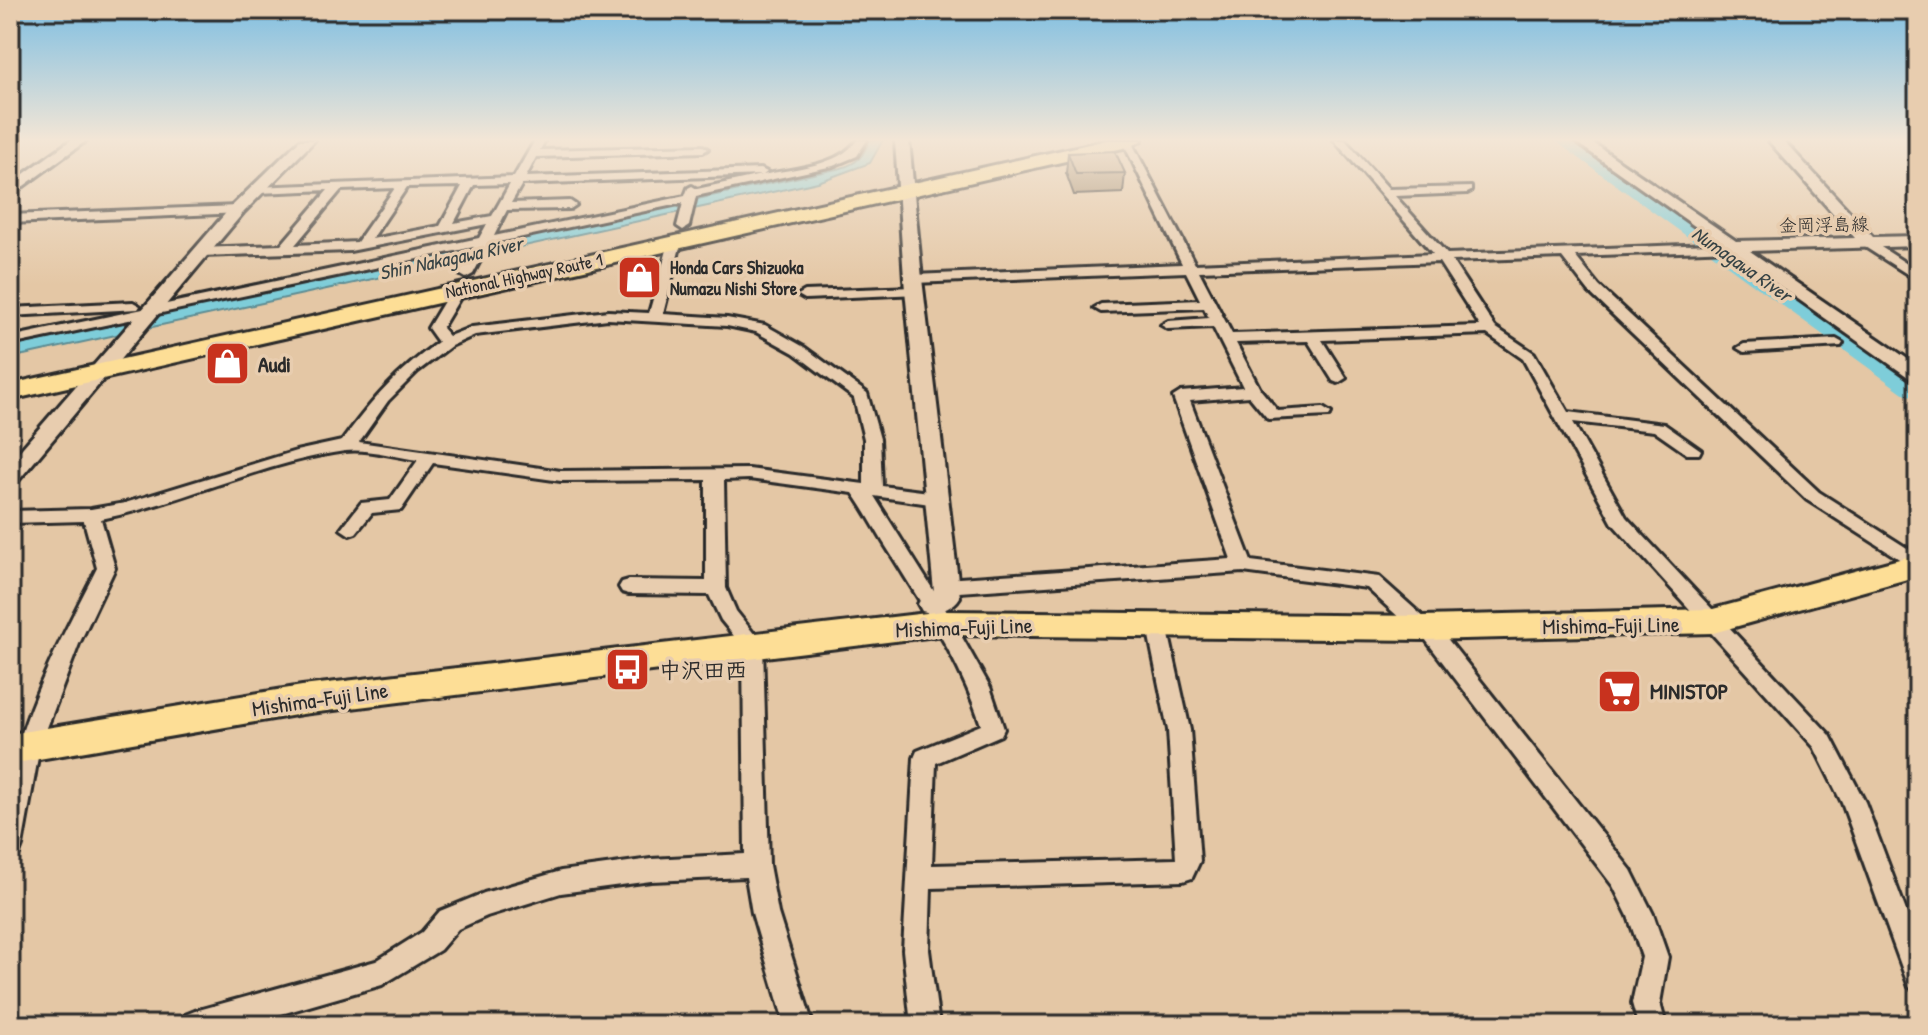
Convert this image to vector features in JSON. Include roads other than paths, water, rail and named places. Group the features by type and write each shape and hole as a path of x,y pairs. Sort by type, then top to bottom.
{"highway":[{"name":"National Highway Route 1","path":"10,374 120,346 883,188"},
{"name":"National Highway Route 1","path":"10,392 465,276"}],"main road":[{"name":"Mishima-Fuji Line","path":"20,748 302,700 753,645 940,605 1157,626 1425,628 1713,621 1917,567"}],"street":[{"path":"10,476 237,210 258,189 286,188"},
{"path":"285,249 336,188"},
{"path":"361,245 401,188"},
{"path":"445,228 467,188"},
{"path":"446,343 435,328 513,188"},
{"path":"655,319 692,188"},
{"path":"10,341 723,188"},
{"path":"905,188 937,499 940,605"},
{"path":"1153,188 1253,391 1274,416 1323,413"},
{"path":"1382,188 1443,257 1490,330 1529,356 1619,520 1822,741 1853,802 1918,978"},
{"path":"1649,188 1918,375"},
{"path":"1819,188 1870,244 1911,267 1918,277"},
{"path":"1386,193 1467,189"},
{"path":"201,252 361,245 445,228 499,213 570,205"},
{"path":"10,219 237,210"},
{"name":"金岡浮島線","path":"1731,246 1918,241"},
{"path":"805,295 913,285 1193,268 1731,246"},
{"path":"1565,252 1594,289 1813,496 1917,567"},
{"path":"1101,308 1210,304"},
{"path":"10,312 153,308"},
{"path":"348,445 382,398 446,343 472,331 593,316 727,322 760,328 799,350 861,396 872,439 865,487 892,542 940,605 979,687 993,729 925,758 916,950 925,1025"},
{"path":"1168,325 1218,322"},
{"path":"1226,339 1490,330"},
{"path":"1312,335 1338,378"},
{"path":"1744,348 1836,343"},
{"path":"1243,565 1181,397 1253,391"},
{"path":"1563,416 1658,427 1693,450"},
{"path":"10,517 91,515 127,508 302,455 348,445 561,476 749,474 865,487 937,499"},
{"path":"350,529 367,507 395,506 428,458"},
{"path":"715,474 716,588 728,615 753,645 757,865 765,913 799,1025"},
{"path":"10,846 20,748 106,568 91,515"},
{"path":"940,605 1243,565 1372,582 1425,628 1622,878 1640,914 1655,957 1646,1003 1652,1025"},
{"path":"629,587 716,588"},
{"path":"919,877 1183,870 1188,861 1179,730 1157,626"},
{"path":"195,1025 382,972 431,941 449,920 484,905 561,882 651,870 757,865"}],"water":[{"name":"Shin Nakagawa River","path":"747,188 789,188 10,358 10,347"}],"waterway":[{"name":"Numagawa River","path":"1634,188 1918,388"}],"place":[{"name":"Honda Cars Shizuoka Numazu Nishi Store","path":"639,278"},
{"name":"Audi","path":"227,364"},
{"name":"中沢田西","path":"628,670"},
{"name":"MINISTOP","path":"1619,691"}]}
